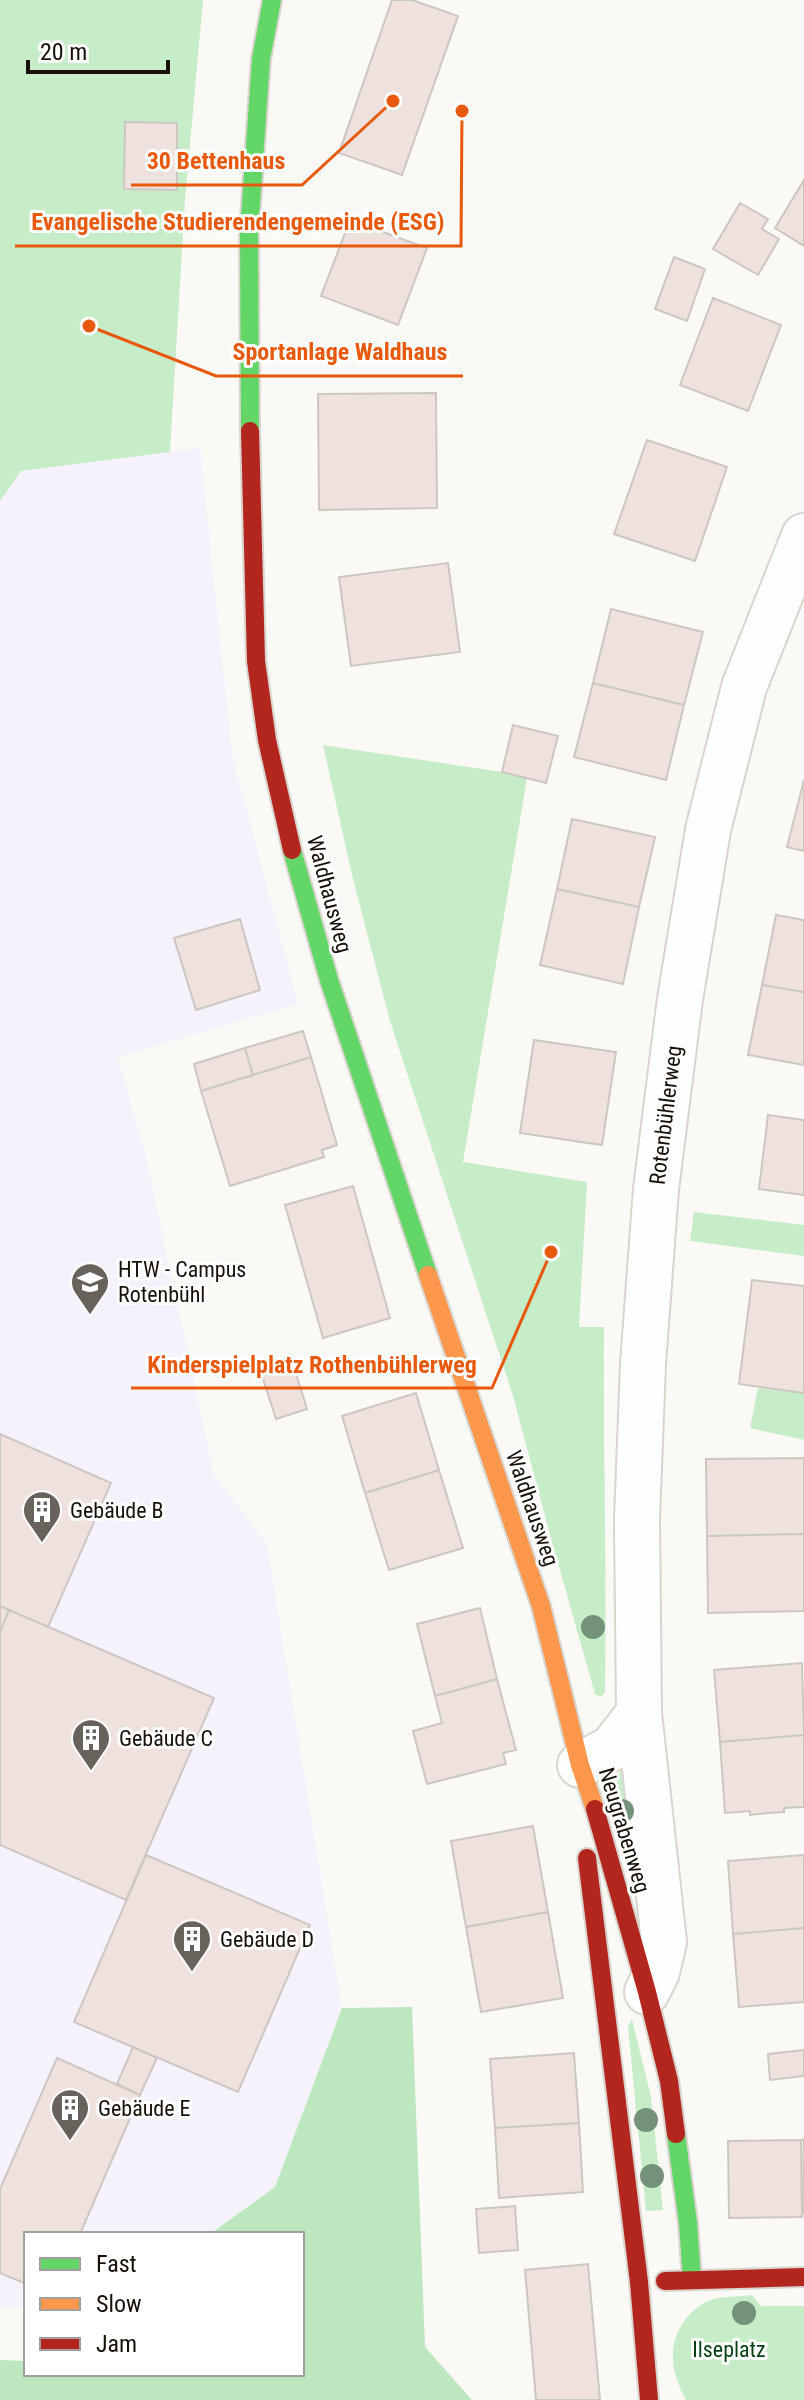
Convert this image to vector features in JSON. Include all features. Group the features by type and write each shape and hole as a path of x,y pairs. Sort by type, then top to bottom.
{"main road":[{"name":"Waldhausweg","path":"272,0 261,59 249,233 250,477 256,661 267,740 292,850 329,980 541,1606 580,1765"},
{"name":"Neugrabenweg","path":"580,1765 584,1839 639,2282"},
{"name":"Neugrabenweg","path":"580,1765 601,1826 669,2081 688,2223 692,2279"},
{"path":"649,2400 639,2282 804,2277"}],"street":[{"name":"Rotenbühlerweg","path":"647,1992 657,1972 664,1942 639,1713 637,1519 643,1364 656,1189 680,999 708,830 744,687 799,566"},
{"path":"580,1765 612,1748 639,1713"}],"shaded area":[{"name":"HTW - Campus Rotenbühl","path":"200,448 232,754 298,1004 118,1057 146,1157 214,1475 267,1544 342,2008 275,2187 213,2232 24,2232 24,2309 0,2307 0,501 20,471"}],"green space":[{"path":"0,0 203,0 185,200 170,452 21,471 0,501"},
{"path":"323,745 527,778 463,1162 587,1182 579,1327 604,1327 605,1692 601,1697 595,1694 513,1396 390,1021 353,879"},
{"path":"694,1212 804,1225 804,1256 690,1241"},
{"path":"758,1388 804,1393 804,1440 750,1428"},
{"path":"621,1770 630,1770 648,1923 609,1792"},
{"path":"412,2007 425,2347 472,2400 0,2400 0,2360 24,2361 24,2376 304,2376 304,2232 213,2232 275,2187 342,2008"},
{"path":"632,2019 651,2097 663,2210 646,2211 628,2027"},
{"name":"Ilseplatz","path":"752,2295 761,2306 804,2306 804,2400 686,2400 676,2377 673,2354 674,2343 684,2322 694,2310 708,2301"}],"building":[{"path":"392,0 412,0 458,16 402,175 339,153"},
{"path":"125,122 177,123 177,190 124,189"},
{"path":"804,180 804,246 775,228"},
{"path":"740,203 768,219 762,229 779,239 758,275 713,249"},
{"path":"350,220 427,248 398,325 321,296"},
{"path":"674,257 705,269 687,321 655,309"},
{"path":"713,298 781,325 748,411 680,385"},
{"path":"436,393 437,508 319,510 318,394"},
{"path":"647,440 727,467 695,561 614,534"},
{"path":"448,563 460,652 351,666 339,577"},
{"path":"611,609 703,632 684,705 593,683"},
{"path":"593,683 684,705 666,780 574,757"},
{"path":"513,725 558,736 546,783 502,772"},
{"path":"804,780 804,851 787,847"},
{"path":"572,819 655,837 639,907 557,889"},
{"path":"557,889 639,907 623,984 540,965"},
{"path":"776,915 804,920 804,992 762,985"},
{"path":"240,919 260,990 196,1010 174,938"},
{"path":"762,985 804,992 804,1065 748,1055"},
{"path":"303,1031 311,1057 253,1075 245,1048"},
{"path":"534,1040 616,1052 602,1145 520,1133"},
{"path":"245,1048 253,1075 201,1091 194,1064"},
{"path":"311,1057 337,1145 322,1150 324,1157 230,1186 201,1091"},
{"path":"768,1115 804,1120 804,1195 759,1189"},
{"path":"353,1186 390,1318 323,1338 285,1205"},
{"path":"752,1280 804,1286 804,1393 739,1384"},
{"path":"294,1367 307,1409 276,1419 262,1376"},
{"path":"416,1393 439,1470 365,1493 342,1416"},
{"name":"Gebäude B","path":"0,1434 111,1483 48,1627 0,1606"},
{"path":"804,1458 804,1534 707,1536 706,1459"},
{"path":"439,1470 463,1548 389,1570 365,1493"},
{"path":"804,1534 804,1611 708,1613 707,1536"},
{"path":"0,1606 9,1610 0,1632"},
{"path":"480,1608 497,1679 435,1696 417,1624"},
{"name":"Gebäude C","path":"9,1610 214,1698 126,1900 0,1845 0,1632"},
{"path":"802,1663 804,1735 720,1742 714,1670"},
{"path":"497,1679 516,1750 503,1753 506,1764 427,1784 413,1731 442,1723 435,1696"},
{"path":"804,1735 804,1807 750,1815 750,1811 725,1813 720,1742"},
{"path":"533,1826 548,1912 466,1927 451,1841"},
{"name":"Gebäude D","path":"146,1855 310,1925 238,2092 74,2022"},
{"path":"804,1855 804,1928 733,1934 728,1861"},
{"path":"548,1912 563,1998 481,2012 466,1927"},
{"path":"804,1928 804,2002 739,2007 733,1934"},
{"path":"133,2047 157,2058 140,2095 117,2084"},
{"path":"804,2050 804,2076 770,2080 768,2054"},
{"path":"574,2053 579,2123 495,2128 490,2059"},
{"name":"Gebäude E","path":"57,2058 140,2095 81,2232 24,2232 24,2283 0,2273 0,2189"},
{"path":"579,2123 583,2192 499,2198 495,2128"},
{"path":"804,2139 804,2213 802,2213 801,2140"},
{"path":"801,2140 802,2217 729,2218 728,2141"},
{"path":"515,2206 518,2250 479,2253 476,2209"},
{"path":"588,2264 600,2400 536,2400 525,2270"}],"traffic: fast":[{"path":"250,431 249,233 261,59 272,0"},
{"path":"292,850 329,980 428,1275"},
{"path":"676,2134 692,2279"}],"traffic: slow":[{"path":"428,1275 541,1606 580,1765 595,1809"}],"traffic: jam":[{"path":"250,431 256,661 267,740 292,850"},
{"path":"595,1809 647,1992 669,2081 676,2134"},
{"path":"587,1858 639,2282 649,2400"},
{"path":"665,2281 804,2277"}],"place":[{"name":"30 Bettenhaus","path":"393,101"},
{"name":"Evangelische Studierendengemeinde (ESG)","path":"462,111"},
{"name":"Sportanlage Waldhaus","path":"89,326"},
{"name":"Kinderspielplatz Rothenbühlerweg","path":"551,1252"},
{"name":"HTW - Campus Rotenbühl","path":"90,1316"},
{"name":"Gebäude B","path":"42,1544"},
{"name":"Gebäude C","path":"91,1772"},
{"name":"Gebäude D","path":"192,1973"},
{"name":"Gebäude E","path":"70,2142"}]}
